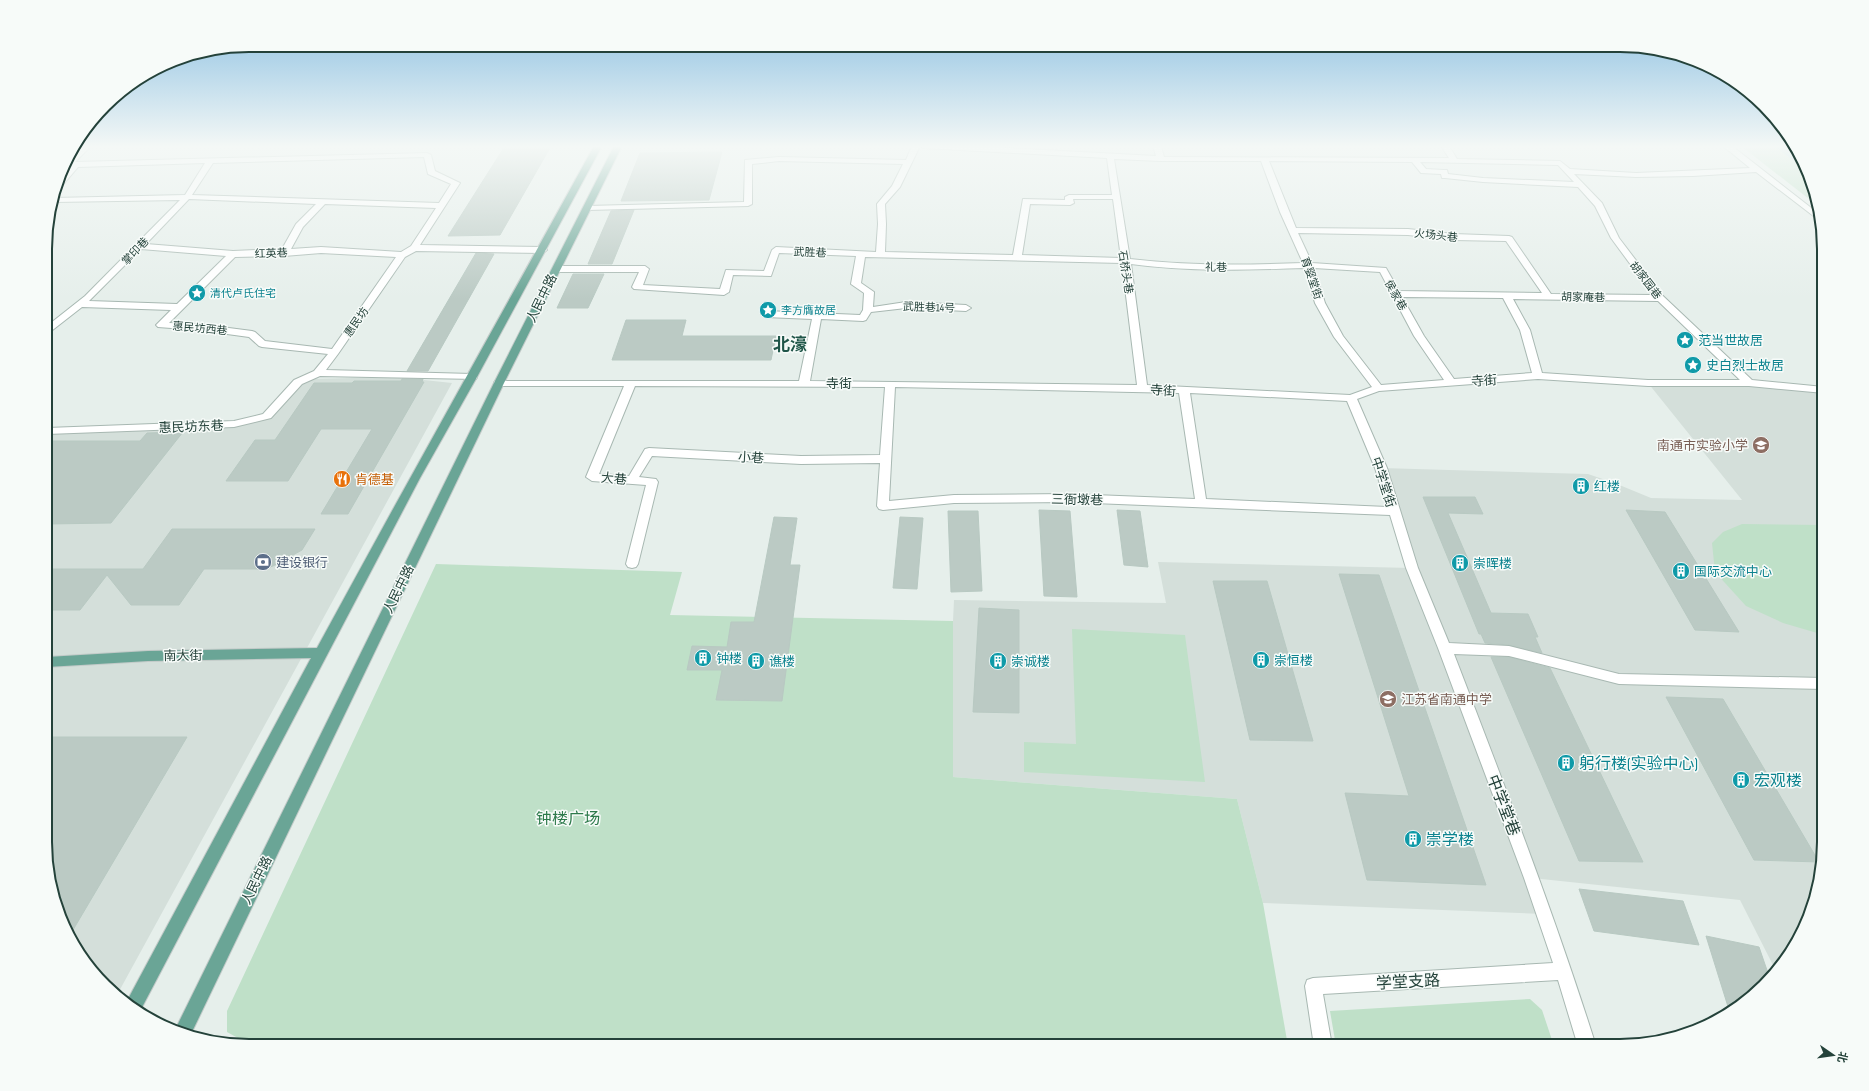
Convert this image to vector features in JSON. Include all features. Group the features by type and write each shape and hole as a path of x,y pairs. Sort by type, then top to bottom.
{"main road":[{"name":"人民中路","path":"135,1002 414,478 543,250 571,197"},
{"name":"人民中路","path":"184,1028 499,383 593,197"},
{"name":"南大街","path":"52,662 148,656 320,653"}],"street":[{"path":"59,200 187,197 442,206"},
{"name":"掌印巷","path":"52,326 80,304 140,246 187,197"},
{"name":"惠民坊","path":"318,373 335,352 402,255 414,248 448,197"},
{"path":"587,208 748,204 748,197"},
{"path":"880,255 882,224 881,204 887,197"},
{"path":"1017,256 1026,201 1070,203 1069,197"},
{"name":"石桥头巷","path":"1115,197 1135,324 1142,388"},
{"name":"育婴堂街","path":"1278,197 1309,265 1320,303 1339,337 1378,388"},
{"name":"胡家园巷","path":"1591,197 1599,205 1615,238 1660,298 1749,383"},
{"path":"1792,197 1813,214"},
{"path":"284,253 299,226 323,202"},
{"name":"火场头巷","path":"1293,230 1408,232 1454,237 1509,240 1548,296"},
{"name":"红英巷","path":"140,246 233,254 284,253 321,250 374,252 402,255"},
{"path":"414,248 543,250"},
{"name":"武胜巷","path":"556,269 645,269 637,287 724,292 729,272 768,274 776,250 880,255 1017,256 1125,261"},
{"name":"惠民坊西巷","path":"233,254 161,325 198,326 252,334 262,344 335,352"},
{"path":"860,254 856,284 869,292 868,310"},
{"name":"礼巷","path":"1125,261 1164,266 1222,268 1309,265"},
{"name":"侯家巷","path":"1309,265 1383,270 1419,336 1451,383"},
{"name":"胡家庵巷","path":"1395,294 1660,298"},
{"path":"1506,295 1525,330 1538,376"},
{"path":"80,304 180,307"},
{"name":"武胜巷14号","path":"817,316 863,318 868,310 912,305 966,308"},
{"path":"766,314 817,316 804,383"},
{"path":"318,373 472,377"},
{"name":"惠民坊东巷","path":"52,431 234,424 267,416 298,382 318,373"},
{"name":"寺街","path":"499,383 804,383 1142,388 1351,398 1378,388 1538,376 1648,383 1749,383 1817,389"},
{"name":"大巷","path":"631,383 592,477 652,482 632,564"},
{"name":"三衙墩巷","path":"890,384 883,506 954,500 1070,498 1394,511"},
{"path":"1184,391 1201,504"},
{"name":"中学堂街","path":"1351,398 1382,468 1412,568"},
{"name":"小巷","path":"632,480 649,452 801,460 886,459"},
{"name":"中学堂巷","path":"1412,568 1445,648 1532,878 1564,971 1585,1039"},
{"path":"1445,648 1509,651 1619,679 1817,684"},
{"name":"学堂支路","path":"1322,1039 1313,986 1564,971"}],"shaded area":[{"path":"396,377 452,383 120,990 93,962 72,929 62,905 52,855 52,433 240,426 270,417 308,379"},
{"name":"江苏省南通中学","path":"1648,383 1749,383 1817,389 1817,855 1807,905 1791,940 1773,965 1740,900 1532,878 1543,914 1263,903 1237,799 953,777 954,600 1166,603 1158,562 1412,568 1381,468 1588,474 1651,498 1742,500"}],"green space":[{"path":"1742,524 1817,525 1817,633 1783,623 1746,606 1715,572 1712,543 1723,532"},
{"name":"钟楼广场","path":"436,564 682,572 670,615 953,621 953,777 1237,799 1263,903 1287,1039 240,1039 227,1032 227,1011"},
{"path":"1072,629 1185,635 1205,782 1024,772 1024,742 1076,744"},
{"path":"1530,999 1542,1010 1552,1039 1335,1039 1330,1011"}],"building":[{"path":"473,197 522,197 500,235 448,236"},
{"path":"623,197 710,197 709,200 621,201"},
{"path":"634,210 612,264 588,264 611,211"},
{"path":"476,253 494,254 428,371 407,371"},
{"path":"573,274 604,274 588,308 557,308"},
{"path":"626,320 686,320 682,336 776,336 771,360 612,360"},
{"path":"402,379 423,379 422,382 424,382 348,514 321,514 372,429 321,429 288,481 226,481 255,440 275,440 314,383 401,381"},
{"path":"183,432 111,523 52,524 52,441 140,441 147,433"},
{"name":"崇晖楼","path":"1423,497 1475,497 1483,514 1448,513 1491,613 1528,614 1538,637 1535,637 1542,653 1509,645 1485,643 1481,634 1479,634"},
{"path":"1039,510 1070,511 1077,597 1044,596"},
{"path":"1117,510 1140,511 1148,567 1124,565"},
{"name":"国际交流中心","path":"1626,510 1665,512 1739,632 1695,630"},
{"path":"948,511 978,511 982,591 951,592"},
{"path":"774,517 797,518 790,565 800,565 782,701 716,700 722,670 687,670 692,646 727,647 731,622 754,622"},
{"path":"900,517 923,518 917,589 893,588"},
{"path":"172,529 315,529 302,550 273,566 263,569 204,569 179,605 131,605 107,575 80,610 52,610 52,569 143,569"},
{"path":"1339,574 1379,575 1486,885 1367,880 1345,793 1409,796"},
{"name":"崇恒楼","path":"1213,581 1267,581 1313,741 1250,740"},
{"name":"崇诚楼","path":"979,608 1019,610 1019,713 973,712"},
{"name":"躬行楼(实验中心)","path":"1491,657 1509,657 1550,668 1643,862 1579,861"},
{"name":"宏观楼","path":"1666,697 1723,699 1817,858 1816,862 1754,860"},
{"path":"52,737 187,737 73,930 62,905 52,855"},
{"path":"1579,889 1683,901 1699,945 1594,931"},
{"path":"1706,936 1759,947 1768,972 1750,990 1728,1007"}],"place":[{"name":"清代卢氏住宅","path":"197,293"},
{"name":"李方膺故居","path":"768,310"},
{"name":"范当世故居","path":"1685,340"},
{"name":"史白烈士故居","path":"1693,365"},
{"name":"南通市实验小学","path":"1761,445"},
{"name":"肯德基","path":"342,479"},
{"name":"红楼","path":"1581,486"},
{"name":"建设银行","path":"263,562"},
{"name":"崇晖楼","path":"1460,563"},
{"name":"国际交流中心","path":"1681,571"},
{"name":"钟楼","path":"703,658"},
{"name":"崇恒楼","path":"1261,660"},
{"name":"谯楼","path":"756,661"},
{"name":"崇诚楼","path":"998,661"},
{"name":"江苏省南通中学","path":"1388,699"},
{"name":"躬行楼(实验中心)","path":"1566,763"},
{"name":"宏观楼","path":"1741,780"},
{"name":"崇学楼","path":"1413,839"}],"district":[{"name":"北濠","path":"790,344"}]}
